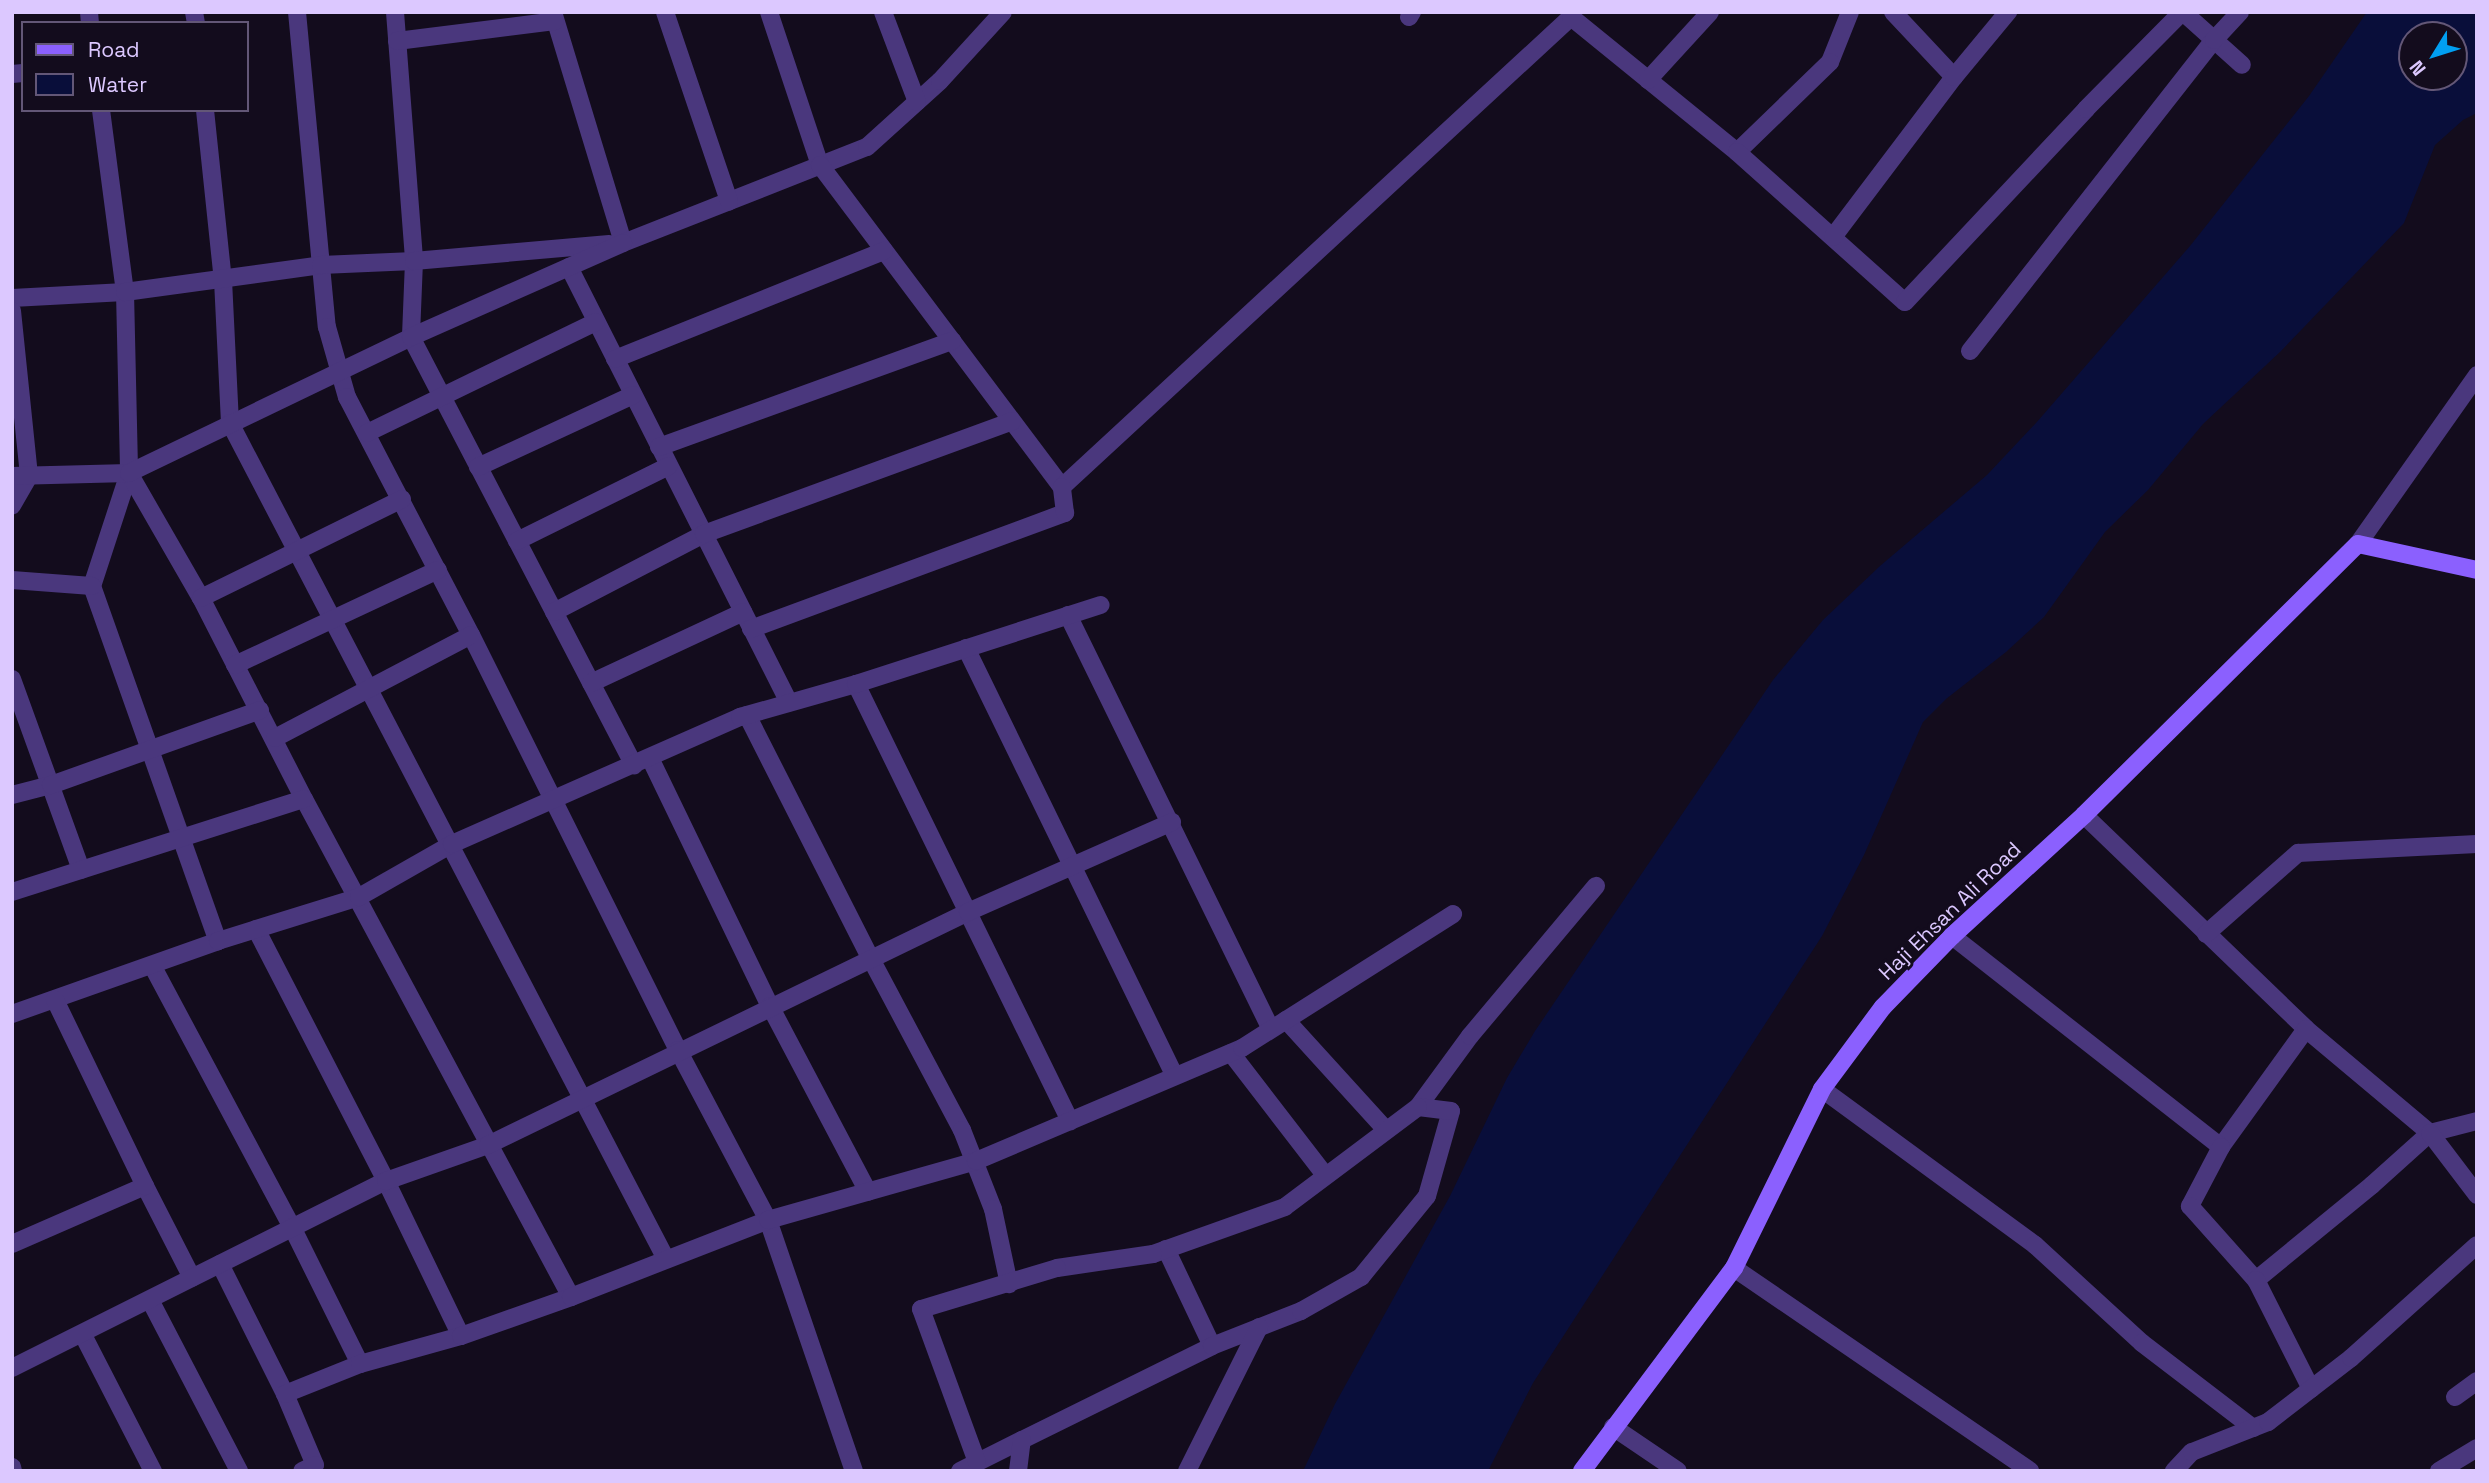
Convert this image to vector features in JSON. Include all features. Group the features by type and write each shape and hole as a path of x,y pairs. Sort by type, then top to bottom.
{"street":[{"path":"297,12 327,327 347,397 471,635 678,1050 768,1220 854,1471"},
{"path":"395,12 414,261 411,337 591,683 642,761 868,1192"},
{"path":"665,12 729,201"},
{"path":"751,629 1066,513 1062,487 820,166 769,12"},
{"path":"883,12 917,102"},
{"path":"980,12 987,30"},
{"path":"20,476 129,473 411,337 623,243 867,147 917,102 1003,12"},
{"path":"1648,80 1710,12"},
{"path":"1737,152 1830,62 1850,12"},
{"path":"1893,12 1954,77"},
{"path":"1833,237 1954,77 2008,12"},
{"path":"1062,487 1572,14 1737,152 1905,302 2086,109 2183,12 2242,65"},
{"path":"1970,351 2214,40 2240,12"},
{"path":"397,41 554,17 623,243"},
{"path":"101,112 125,292 129,473 92,586 179,840 218,942"},
{"path":"205,112 223,280 230,423 586,1100 666,1259"},
{"path":"12,298 125,292 321,265 414,261 623,243"},
{"path":"615,359 884,251"},
{"path":"569,267 789,703"},
{"path":"12,311 20,476 12,506"},
{"path":"367,433 596,322"},
{"path":"659,447 952,341"},
{"path":"2477,375 2358,544 2477,570"},
{"path":"478,467 633,395"},
{"path":"554,612 704,534 1012,421"},
{"path":"517,541 669,466"},
{"path":"129,473 201,598 304,799 359,897 488,1145 571,1297"},
{"path":"201,598 401,499"},
{"name":"Haji Ehsan Ali Road","path":"1582,1471 1734,1268 1822,1089 1883,1007 1952,936 2084,815 2358,544"},
{"path":"235,665 438,570"},
{"path":"12,580 92,586"},
{"path":"12,1014 256,929 359,897 452,844 747,715 856,684 1101,605"},
{"path":"591,683 743,612"},
{"path":"1068,615 1172,822 1279,1025 1386,1130"},
{"path":"275,738 471,635"},
{"path":"967,648 1175,1076"},
{"path":"12,679 81,870"},
{"path":"856,684 1070,1121"},
{"path":"12,795 51,785 260,710"},
{"path":"747,715 976,1161 993,1209 1009,1284"},
{"path":"12,892 304,799"},
{"path":"2084,815 2305,1029 2430,1133 2477,1195"},
{"path":"12,1368 83,1335 386,1181 488,1145 586,1100 678,1050 968,912 1172,822"},
{"path":"2206,934 2298,853 2477,844"},
{"path":"977,1462 921,1309 1057,1268 1153,1254 1285,1207 1418,1107 1470,1036 1596,886"},
{"path":"285,1394 360,1364 461,1336 571,1297 768,1220 976,1161 1231,1053 1452,914"},
{"path":"256,929 386,1181 461,1336"},
{"path":"1952,936 2221,1147"},
{"path":"153,967 292,1227 360,1364"},
{"path":"55,1000 192,1278"},
{"path":"2305,1029 2221,1147 2190,1206 2256,1280 2311,1389"},
{"path":"1231,1053 1325,1175"},
{"path":"1822,1089 2035,1245 2142,1343 2253,1428"},
{"path":"960,1471 1212,1346 1301,1311 1361,1277 1427,1196 1451,1111 1418,1107"},
{"path":"2256,1280 2430,1133 2477,1121"},
{"path":"12,1244 145,1186"},
{"path":"2174,1471 2192,1452 2268,1422 2351,1358 2477,1245"},
{"path":"1166,1249 1212,1346"},
{"path":"220,1264 285,1394 315,1465 302,1471"},
{"path":"1734,1268 2030,1471"},
{"path":"150,1300 239,1471"},
{"path":"1187,1471 1259,1327"},
{"path":"83,1335 153,1471"},
{"path":"2455,1397 2477,1381"},
{"path":"1613,1427 1678,1471"},
{"path":"1018,1471 1022,1440"},
{"path":"2439,1471 2477,1448"}],"water":[{"path":"2367,12 2477,12 2477,113 2463,120 2435,145 2404,223 2280,352 2203,424 2148,490 2105,532 2044,617 2006,652 1946,699 1923,722 1864,855 1822,936 1533,1383 1488,1471 1303,1471 1335,1404 1450,1196 1507,1078 1535,1031 1773,680 1823,620 1880,566 1987,475 2036,423 2190,246 2309,96"}]}
